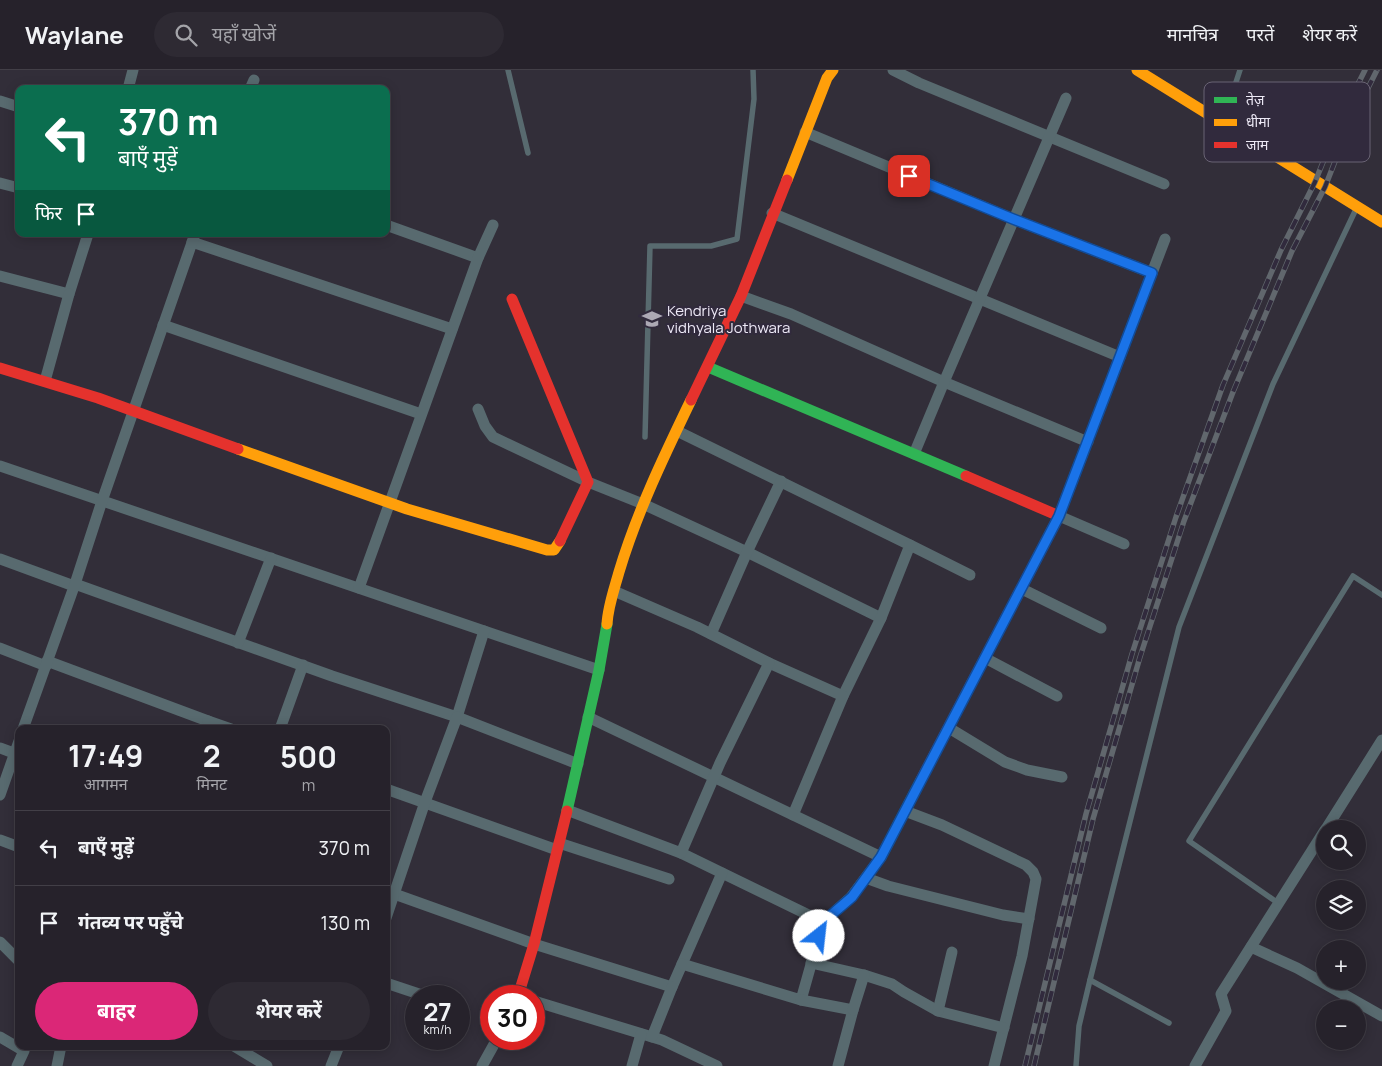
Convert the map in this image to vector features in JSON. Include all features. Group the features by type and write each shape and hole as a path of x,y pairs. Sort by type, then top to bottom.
{"street":[{"path":"129,85 133,70"},
{"path":"521,985 534,944 578,764 608,629 608,611 629,539 654,476 741,296 772,213 827,78 833,70"},
{"path":"893,70 919,83 1164,184"},
{"path":"1137,70 1204,113"},
{"path":"914,454 1066,98"},
{"path":"0,101 15,106"},
{"path":"805,132 1013,219 1152,273"},
{"path":"1286,162 1315,182 1382,222"},
{"path":"0,183 15,187"},
{"path":"772,213 1120,357"},
{"path":"360,588 452,328 478,258 493,225"},
{"path":"390,226 478,258"},
{"path":"45,381 87,237"},
{"path":"24,725 75,585 132,411 193,238 452,328"},
{"path":"801,1000 823,922 852,897 881,857 1059,516 1165,239"},
{"path":"0,276 69,294"},
{"path":"741,296 791,314 944,382 1088,442"},
{"path":"0,368 45,381 132,411 389,503 547,550 554,550 588,482 512,299"},
{"path":"163,325 422,414"},
{"path":"708,367 1124,544"},
{"path":"478,409 485,426 494,437 588,482 643,504 748,552 881,618"},
{"path":"676,431 970,575"},
{"path":"0,466 599,670"},
{"path":"711,634 781,482"},
{"path":"793,815 843,696 881,618 910,545"},
{"path":"238,643 272,558"},
{"path":"0,559 238,643 457,717 578,764"},
{"path":"1022,589 1101,628"},
{"path":"614,590 843,696"},
{"path":"484,631 457,717 390,892 534,944 672,987"},
{"path":"0,648 47,663 206,725"},
{"path":"985,658 1057,696"},
{"path":"681,854 714,778 769,663"},
{"path":"281,725 303,665"},
{"path":"588,717 881,857"},
{"path":"949,728 1005,762 1027,770 1062,778"},
{"path":"1331,820 1382,740"},
{"path":"0,748 15,753"},
{"path":"0,795 15,759"},
{"path":"390,790 558,847 669,879"},
{"path":"567,810 681,854 823,922"},
{"path":"905,811 942,825 1026,865 1033,872 1036,879 1022,956 994,1066"},
{"path":"0,840 15,846"},
{"path":"1195,1066 1226,1010 1221,994 1316,843"},
{"path":"632,1066 672,987 722,873"},
{"path":"866,878 888,886 1003,915 1029,919"},
{"path":"0,942 15,957"},
{"path":"1251,947 1297,968 1382,1016"},
{"path":"938,1011 952,952"},
{"path":"811,963 864,975 892,984 938,1011 1004,1028"},
{"path":"682,964 801,1000 853,1010"},
{"path":"838,1066 864,975"},
{"path":"390,984 405,990"},
{"path":"545,1005 662,1040 717,1066"},
{"path":"0,1037 15,1046"},
{"path":"17,1066 24,1051 22,1050"},
{"path":"57,1066 60,1050"},
{"path":"241,1050 267,1066"},
{"path":"331,1066 337,1050"},
{"path":"482,1066 491,1050"}],"lane":[{"path":"508,70 528,152"},
{"path":"645,437 650,246 711,246 737,239 754,99 754,70"},
{"path":"1236,82 1240,70"},
{"path":"1076,1066 1079,1026 1179,627 1273,384 1357,207"},
{"path":"1278,904 1189,841 1353,576 1382,596"},
{"path":"1090,980 1169,1023"}],"railway":[{"path":"1359,82 1365,70"},
{"path":"1370,84 1377,70"},
{"path":"1025,1066 1086,814 1132,654 1176,517 1223,385 1281,250 1323,162"},
{"path":"1034,1066 1093,819 1140,657 1184,521 1233,392 1292,251 1325,187 1335,162"}],"traffic: fast":[{"path":"708,367 966,476"},
{"path":"567,811 599,670 607,624"},
{"path":"881,857 921,780"}],"traffic: slow":[{"path":"787,180 827,78 833,70"},
{"path":"1137,70 1204,112"},
{"path":"1285,162 1382,222"},
{"path":"607,624 613,592 634,528 661,463 691,400"},
{"path":"238,449 407,509 547,550 554,550 560,541"}],"traffic: jam":[{"path":"691,400 741,296 787,180"},
{"path":"512,299 588,482 560,541"},
{"path":"0,368 98,398 238,449"},
{"path":"921,780 1059,516 966,476"},
{"path":"521,985 534,944 567,811"}],"place":[{"name":"Kendriya vidhyala Jothwara","path":"652,319"}],"route":[{"path":"819,936 823,922 852,897 881,857 1059,516 1152,273 909,176"}]}
